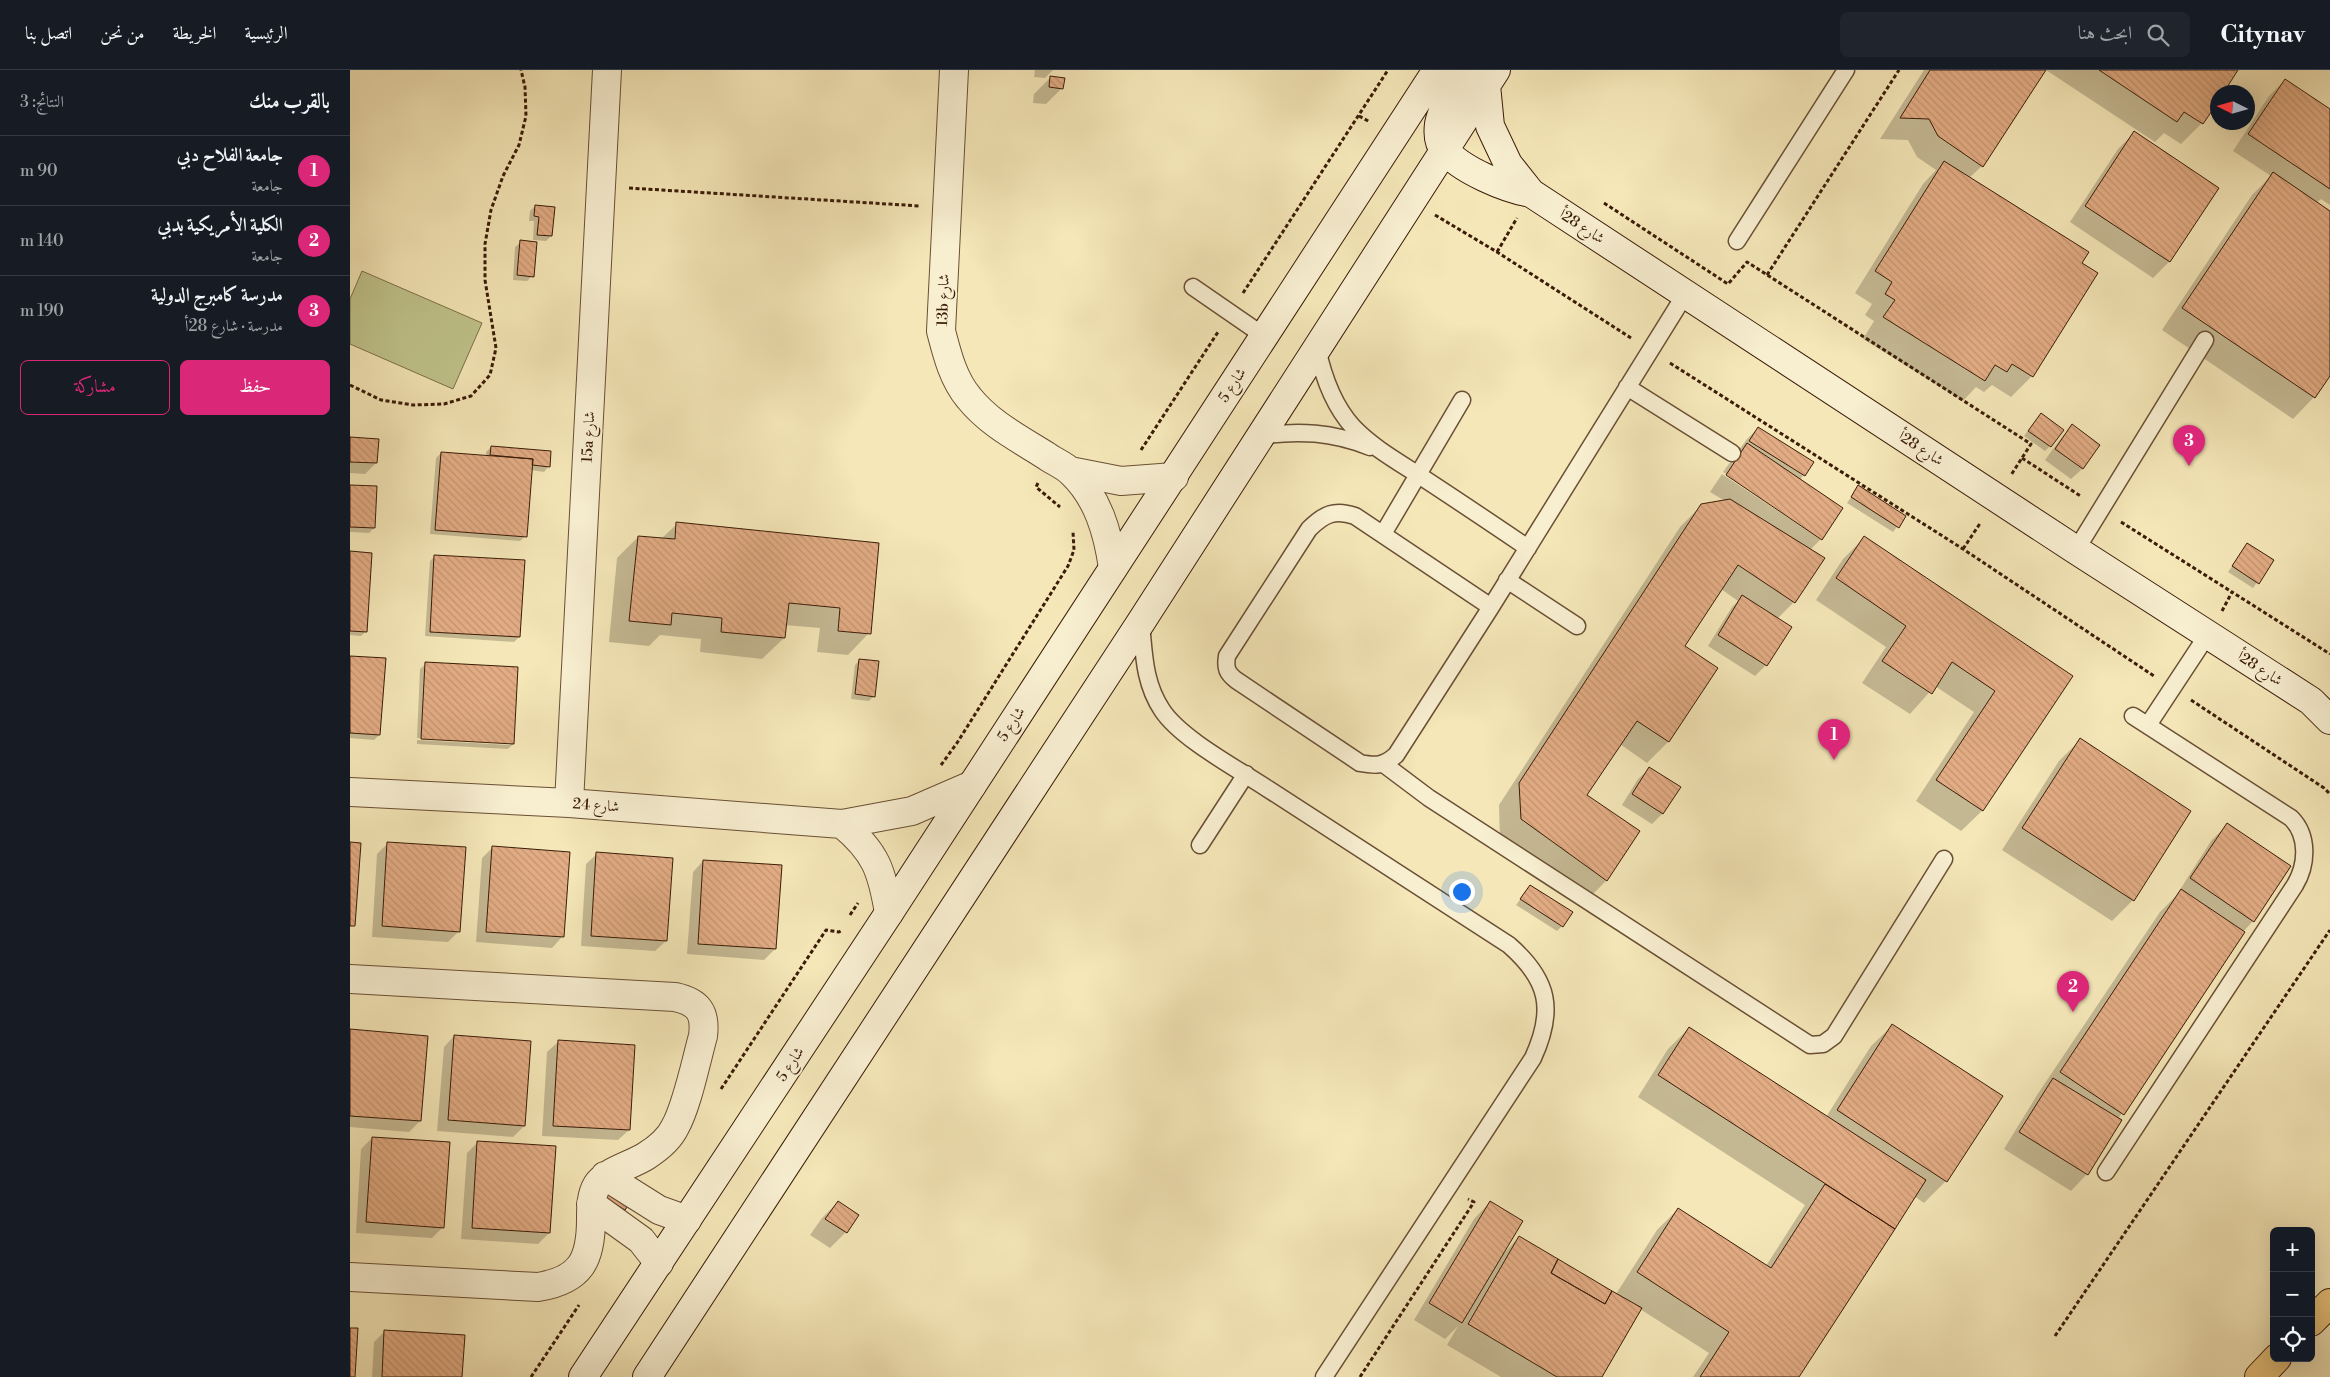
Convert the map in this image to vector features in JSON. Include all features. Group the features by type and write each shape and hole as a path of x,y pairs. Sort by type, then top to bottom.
{"highway":[{"path":"2315,1318 2330,1303"},
{"path":"2259,1377 2273,1362"}],"street":[{"name":"15a شارع","path":"569,803 607,70"},
{"name":"13b شارع","path":"954,70 941,331 950,366 968,397 992,422 1061,466 1088,492 1101,516 1109,542 1113,568"},
{"name":"شارع 5","path":"583,1377 889,914 1437,70"},
{"path":"654,1372 1141,622 1411,201 1444,149 1483,75"},
{"name":"شارع 28أ","path":"1483,75 1490,126 1508,164 1532,193 1686,292 2076,550 2324,710"},
{"name":"شارع 28أ","path":"1444,149 1466,167 1489,180 1514,190 1532,193"},
{"name":"13b شارع","path":"1061,466 1122,481 1174,477"},
{"name":"شارع 24","path":"350,792 569,803 842,824 912,811 972,785"},
{"path":"842,824 858,837 874,858 884,883 889,914"},
{"path":"350,979 665,996 689,1000 699,1009 704,1022 703,1036 676,1127 663,1144 646,1156 605,1176 593,1194 591,1239 586,1258 574,1274 557,1284 538,1288 350,1277"},
{"path":"605,1176 660,1210 687,1220"},
{"path":"592,1204 641,1240 659,1263"}],"lane":[{"path":"1737,241 1846,70"},
{"path":"1193,286 1264,336"},
{"path":"1491,607 1355,516 1342,512 1327,514 1309,529 1227,656 1226,666 1229,674 1236,680 1360,763 1372,766 1385,765 1396,755 1491,607 1686,292"},
{"path":"2076,550 2205,340"},
{"path":"1317,348 1321,370 1340,409 1353,427 1384,453 1528,548"},
{"path":"1627,387 1732,453"},
{"path":"1383,534 1462,400"},
{"path":"1259,436 1303,432 1325,434 1347,438 1384,453"},
{"path":"1508,580 1577,626"},
{"path":"1141,622 1145,669 1151,691 1162,712 1178,728 1195,741 1509,945 1528,962 1541,984 1546,1009 1544,1034 1533,1058 1324,1377"},
{"path":"2148,725 2208,634"},
{"path":"2106,1172 2295,885 2304,863 2302,833 2291,818 2133,716"},
{"path":"1385,765 1446,808 1810,1045 1823,1044 1834,1036 1944,859"},
{"path":"1200,845 1246,774"}],"path":[{"path":"350,385 381,400 412,405 444,404 471,396 490,375 496,348 485,280 485,244 491,210 503,176 519,145 526,116 525,86 521,70"},
{"path":"1140,451 1388,70"},
{"path":"1767,274 1899,70"},
{"path":"1359,116 1394,136"},
{"path":"601,186 946,208"},
{"path":"1497,252 1532,193"},
{"path":"1596,198 1728,284 1747,262 2031,444 1963,549"},
{"path":"1411,201 1497,252 1963,549 2324,788 2330,794"},
{"path":"2022,458 2330,654"},
{"path":"1061,466 1036,487 1061,509"},
{"path":"936,771 957,743 1068,566 1074,550 1073,532 1070,524"},
{"path":"2208,634 2232,592"},
{"path":"849,916 859,900"},
{"path":"717,1095 826,930 840,932 844,924"},
{"path":"2055,1336 2330,930"},
{"path":"1360,1377 1474,1202 1448,1187"},
{"path":"531,1377 580,1304"}],"green space":[{"path":"362,271 482,323 453,389 350,344 350,299"}],"building":[{"path":"1930,70 2046,70 1983,167 1938,136 1929,119 1900,118"},
{"path":"2099,70 2238,70 2228,85 2210,85 2210,114 2203,124 2184,112 2177,122"},
{"path":"1050,76 1065,78 1063,89 1049,87"},
{"path":"2285,79 2330,109 2330,189 2248,134 2251,130 2255,130 2255,124"},
{"path":"2134,131 2219,188 2170,262 2085,206"},
{"path":"1944,161 2089,252 2082,263 2098,273 2033,377 2012,364 2007,372 1995,365 1985,381 1883,317 1895,300 1885,294 1892,282 1875,271"},
{"path":"2273,172 2330,211 2330,376 2315,398 2182,308"},
{"path":"535,205 555,207 552,236 537,235 539,217 534,216"},
{"path":"520,240 537,242 534,277 517,275"},
{"path":"2041,413 2064,430 2051,447 2028,431"},
{"path":"2072,424 2100,445 2083,469 2055,449"},
{"path":"1758,427 1814,462 1805,476 1749,441"},
{"path":"350,437 379,439 377,463 350,462"},
{"path":"1747,443 1843,508 1822,540 1726,475"},
{"path":"491,446 551,451 550,467 532,465 533,459 490,455"},
{"path":"441,452 533,459 527,537 435,530"},
{"path":"350,485 377,486 375,528 350,527"},
{"path":"1858,485 1906,516 1899,528 1851,497"},
{"path":"1730,499 1825,558 1795,603 1738,565 1685,646 1718,668 1669,742 1637,721 1587,795 1640,831 1607,881 1521,819 1519,783 1701,504"},
{"path":"676,522 879,543 871,634 838,631 840,608 789,603 785,638 721,632 722,618 672,613 671,625 629,621 638,536 675,539"},
{"path":"1864,536 2073,676 1983,811 1936,780 1995,691 1952,662 1932,694 1882,661 1906,626 1836,578"},
{"path":"2247,543 2274,560 2259,584 2232,566"},
{"path":"350,551 372,553 367,632 350,631"},
{"path":"434,555 525,560 520,637 430,632"},
{"path":"1742,595 1792,627 1767,666 1718,635"},
{"path":"350,656 386,658 380,735 350,733"},
{"path":"859,659 879,661 875,697 855,694"},
{"path":"425,662 518,667 514,744 421,739"},
{"path":"2080,738 2191,811 2134,901 2022,828"},
{"path":"1649,767 1681,787 1663,814 1632,794"},
{"path":"2227,823 2291,866 2254,922 2190,878"},
{"path":"350,842 361,843 355,926 350,926"},
{"path":"387,842 466,847 460,932 382,926"},
{"path":"492,846 570,852 564,937 486,932"},
{"path":"596,852 673,858 667,941 591,936"},
{"path":"703,860 782,865 776,949 698,944"},
{"path":"1530,885 1573,912 1563,927 1520,899"},
{"path":"2181,889 2245,932 2124,1115 2060,1072"},
{"path":"1892,1024 2003,1096 1947,1182 1837,1110"},
{"path":"1689,1027 1926,1180 1895,1229 1658,1075"},
{"path":"350,1029 428,1036 421,1121 350,1116"},
{"path":"454,1035 531,1041 525,1126 448,1120"},
{"path":"558,1040 635,1045 630,1130 553,1126"},
{"path":"2053,1078 2122,1120 2088,1175 2019,1132"},
{"path":"372,1137 450,1142 444,1228 366,1222"},
{"path":"477,1141 556,1146 550,1233 472,1228"},
{"path":"1825,1184 1895,1229 1799,1377 1700,1377 1729,1332 1637,1272 1678,1208 1771,1268"},
{"path":"613,1188 632,1200 625,1210 606,1198"},
{"path":"838,1201 859,1215 847,1233 825,1219"},
{"path":"1490,1201 1523,1221 1462,1323 1429,1303"},
{"path":"1519,1236 1558,1259 1551,1273 1605,1304 1612,1291 1642,1308 1602,1377 1557,1377 1468,1324"},
{"path":"1558,1259 1612,1291 1605,1304 1551,1273"},
{"path":"350,1328 358,1328 355,1377 350,1377"},
{"path":"384,1330 465,1335 462,1377 382,1377"}],"place":[{"name":"مدرسة كامبرج الدولية","path":"2189,466"},
{"name":"جامعة الفلاح دبي","path":"1834,760"},
{"name":"الكلية الأمريكية بدبي","path":"2073,1012"}]}
